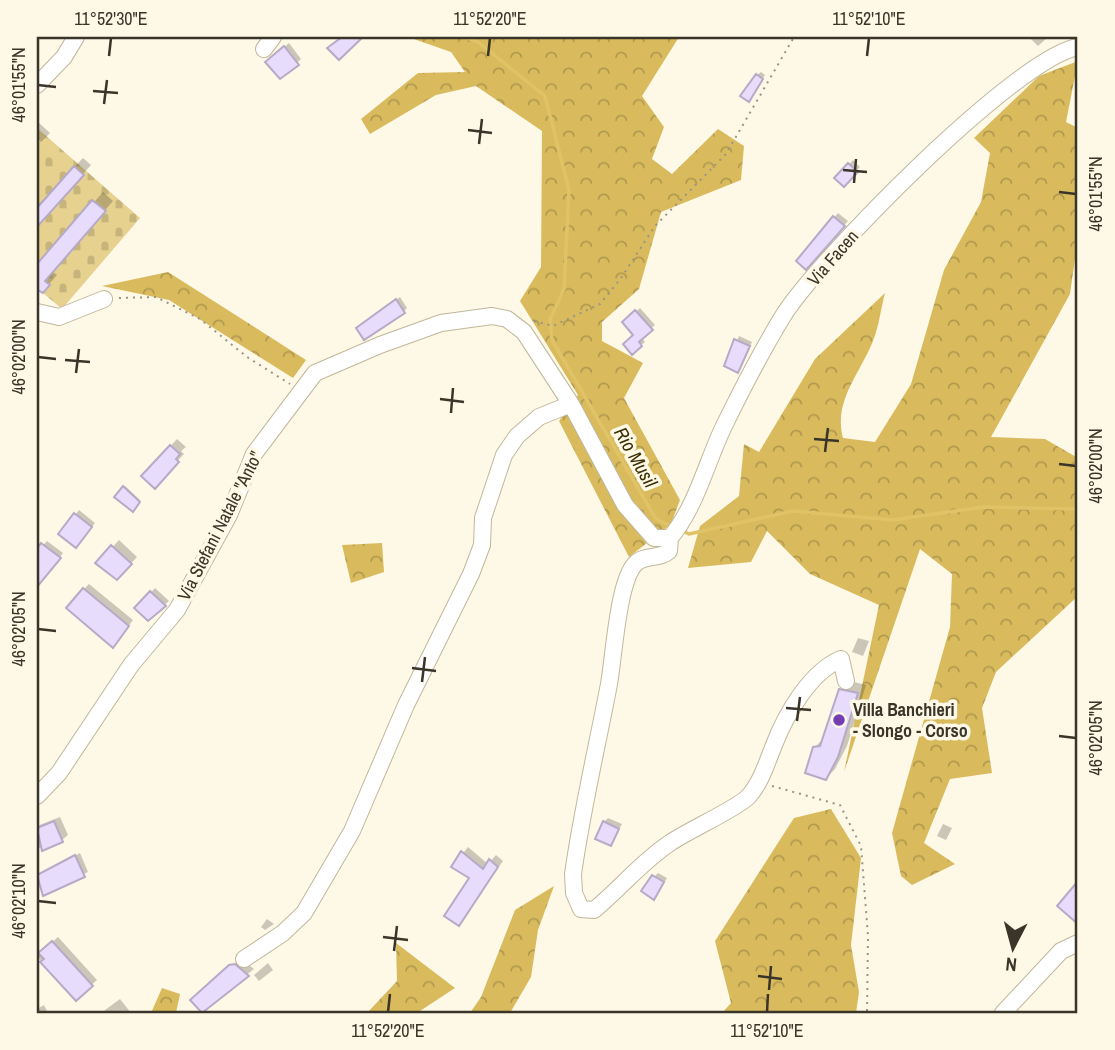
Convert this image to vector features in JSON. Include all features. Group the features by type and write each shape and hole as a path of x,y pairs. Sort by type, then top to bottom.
{"street":[{"path":"37,85 64,57 76,37"},
{"name":"Via Facen","path":"763,772 747,798 671,842 640,864 615,894 594,910 581,909 574,894 573,874 595,744 616,647 622,594 633,565 643,558 664,556 669,551 670,537 682,523 723,428 784,314 871,215 950,139 1015,81 1058,54 1078,47"},
{"path":"37,313 59,317 104,299"},
{"name":"Via Stefani Natale \"Anto\"","path":"37,796 59,773 131,665 177,610 217,539 254,454 301,391 315,373 380,345 441,323 492,316 507,319 524,332 570,404 625,505 654,538 670,537"},
{"path":"244,959 283,933 304,913 352,831 406,705 471,574 482,545 483,518 504,455 517,436 539,417 570,404"},
{"path":"763,772 790,714 826,666 841,659 846,681"},
{"path":"1003,1013 1061,951 1078,943"}],"path":[{"path":"548,327 600,304 621,278 655,226 726,154 794,37"},
{"path":"104,299 156,297 200,319 247,357 301,391"},
{"path":"763,772 773,788 840,805 861,846 868,936 867,1013"}],"green space":[{"path":"408,37 679,37 642,96 664,127 652,159 672,174 718,129 744,146 741,180 661,212 639,289 602,322 602,341 643,363 624,398 680,500 671,524 629,557 559,421 578,395 520,301 541,267 542,131 476,86 436,95 370,134 361,119 418,73 465,72 451,52"},
{"path":"1078,61 1066,122 1078,128 1078,238 1070,294 991,437 1045,439 1078,458 1078,596 996,672 982,708 992,773 950,779 924,843 955,864 912,885 901,876 892,833 950,627 952,574 920,549 844,772 879,605 810,574 767,531 751,562 688,568 700,526 739,496 744,444 759,452 815,359 885,293 873,341 845,400 841,425 843,438 875,442 911,384 944,270 981,202 990,153 974,138 1039,76"},
{"path":"37,128 140,218 62,309 37,288"},
{"path":"168,272 306,360 293,378 169,300 102,286"},
{"path":"382,543 384,572 351,583 342,545"},
{"path":"831,809 861,858 851,945 859,992 856,1013 722,1013 731,1003 715,941 794,818"},
{"path":"554,886 538,930 531,977 510,1013 470,1013 481,997 515,910"},
{"path":"396,943 455,988 417,1013 367,1013 397,981"},
{"path":"162,988 180,994 176,1013 151,1013"}],"building":[{"path":"342,37 363,37 339,60 327,48"},
{"path":"284,46 299,65 280,79 265,62"},
{"path":"756,74 763,79 749,102 740,96"},
{"path":"848,163 858,172 844,187 834,178"},
{"path":"74,166 84,175 37,227 37,208"},
{"path":"92,200 106,211 45,281 50,285 43,293 37,290 37,264"},
{"path":"833,216 845,226 806,270 796,261"},
{"path":"396,299 405,313 364,340 356,328"},
{"path":"635,310 653,330 639,342 642,346 632,355 623,344 633,335 622,322"},
{"path":"734,339 750,346 738,373 724,366"},
{"path":"170,445 180,454 176,459 179,462 155,489 141,476"},
{"path":"123,486 140,502 133,512 114,497"},
{"path":"74,513 92,527 76,548 58,534"},
{"path":"41,543 61,558 37,587 37,549"},
{"path":"111,545 132,564 117,580 95,563"},
{"path":"83,588 129,626 113,648 66,608"},
{"path":"150,591 166,606 148,621 134,608"},
{"name":"Villa Banchieri - Slongo - Corso","path":"839,689 858,693 838,757 826,780 805,773 813,747 820,746"},
{"path":"54,821 63,842 42,851 37,828"},
{"path":"603,821 619,829 611,846 595,839"},
{"path":"461,851 483,869 489,859 498,867 459,926 444,916 469,878 451,867"},
{"path":"75,855 85,877 43,896 37,875"},
{"path":"652,875 664,882 654,900 641,891"},
{"path":"1078,881 1078,924 1057,906"},
{"path":"52,941 93,986 76,1001 40,962 44,959 38,953"},
{"path":"235,964 249,976 202,1013 190,1000 229,965"}],"waterway":[{"name":"Rio Musil","path":"465,37 478,42 545,96 569,190 564,289 550,320 552,340 656,519 673,527"},
{"name":"Rio Musil","path":"683,531 689,534 793,511 893,520 983,507 1078,509"}],"place":[{"name":"Villa Banchieri - Slongo - Corso","path":"839,720"}]}
